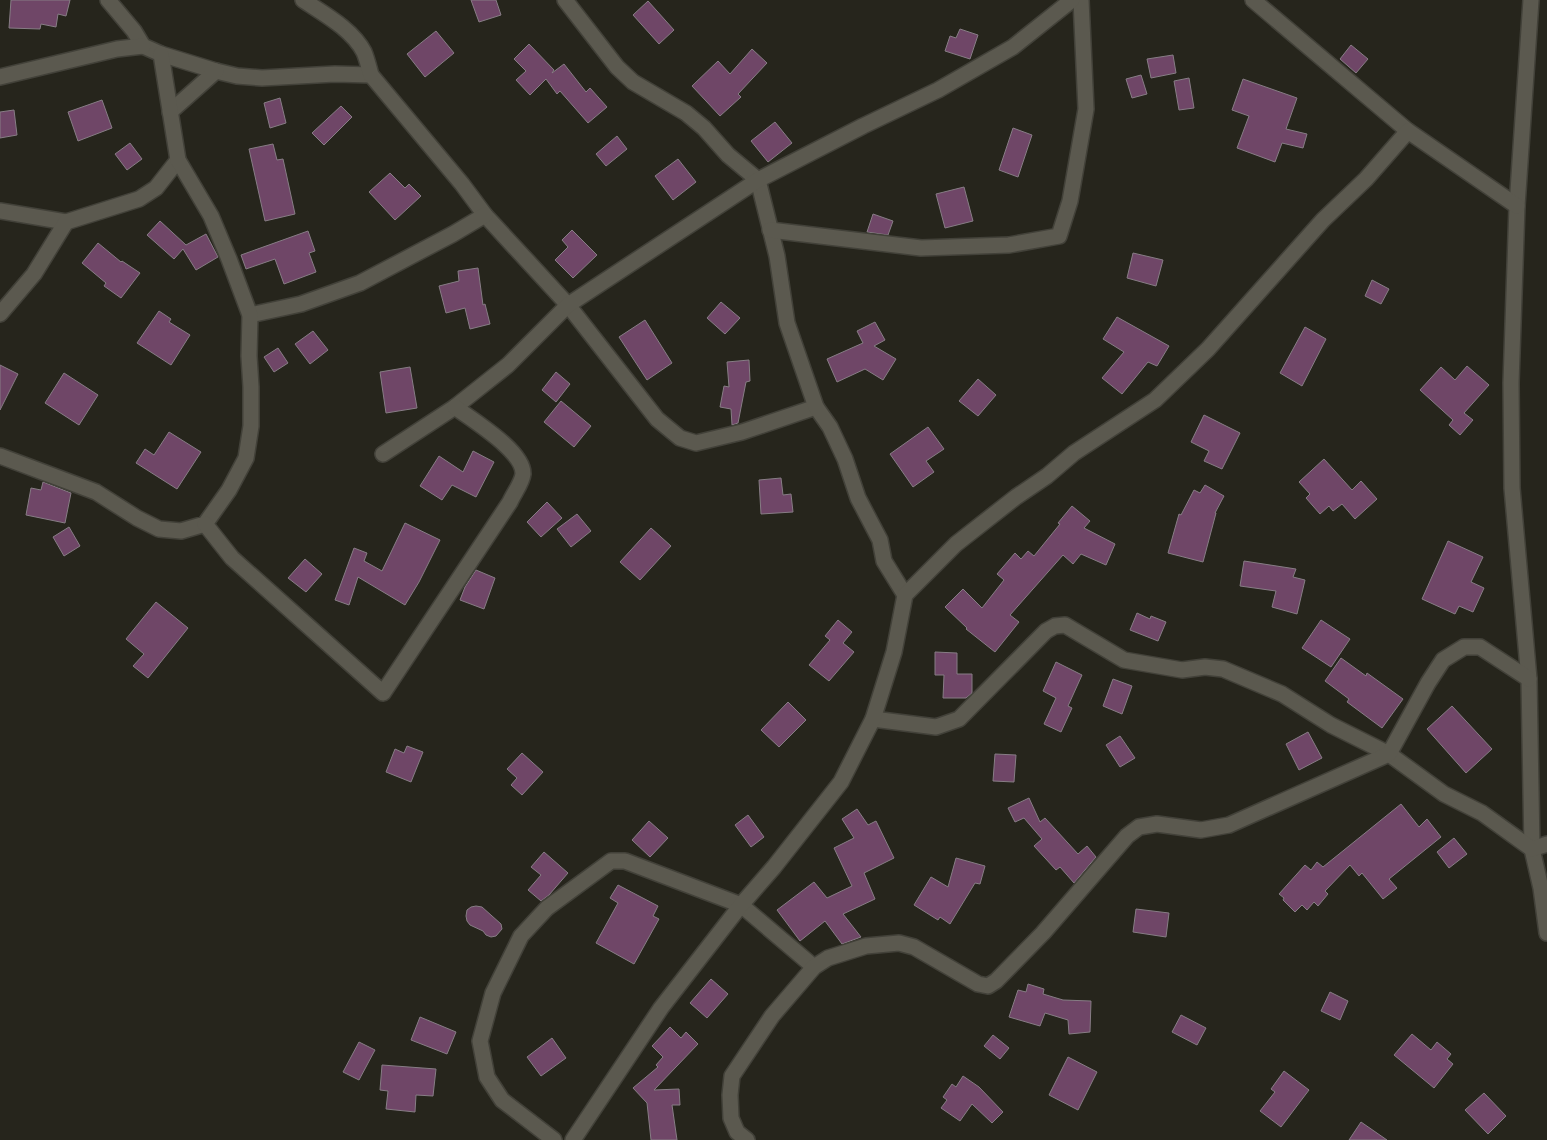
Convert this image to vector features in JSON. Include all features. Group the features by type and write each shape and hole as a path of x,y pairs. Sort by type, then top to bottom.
{"street":[{"path":"108,0 144,46 161,54 216,71 237,76 262,78 335,74 371,75"},
{"path":"303,0 343,29 356,41 364,53 371,75 462,184 485,215 568,305 658,419 680,438 696,443 742,432 816,407"},
{"path":"564,0 617,67 633,82 686,113 704,128 728,155 758,180 783,286 787,323 816,407 830,427 845,459 858,498 880,540 884,560 905,595"},
{"path":"383,454 455,407 508,365 568,305 758,180 946,86 1013,47 1072,0"},
{"path":"770,230 921,248 1008,245 1059,236 1070,201 1086,108 1081,0"},
{"path":"1253,0 1408,131 1517,206"},
{"path":"1531,0 1517,206 1511,383 1512,488 1529,679 1532,849 1541,888 1547,933"},
{"path":"0,77 117,49 144,46"},
{"path":"0,456 96,492 137,518 159,529 181,531 205,524 229,490 246,458 251,426 250,314 211,216 178,160 161,54"},
{"path":"170,112 216,71"},
{"path":"573,1140 661,1008 741,905 774,867 841,782 873,719 894,652 905,595 956,544 1016,497 1047,476 1074,453 1155,400 1208,349 1323,220 1366,179 1408,131"},
{"path":"0,210 66,222 139,199 156,188 178,160"},
{"path":"250,314 301,304 360,283 485,215"},
{"path":"0,314 34,274 66,222"},
{"path":"205,524 232,558 383,693 510,502 522,478 523,471 520,461 508,447 455,407"},
{"path":"873,719 936,726 959,719 1046,631 1055,626 1066,625 1124,660 1182,670 1205,667 1222,669 1282,694 1331,725 1389,754 1444,794 1482,813 1532,849"},
{"path":"747,1140 737,1132 731,1118 730,1095 732,1076 772,1016 814,968 828,958 866,946 899,943 914,947 978,984 988,986 996,981 1043,933 1126,836 1139,827 1157,824 1201,830 1229,824 1389,754 1428,683 1443,660 1464,647 1480,647 1529,679"},
{"path":"1532,849 1547,844"},
{"path":"554,1140 502,1100 487,1077 480,1041 493,993 521,936 547,908 611,861 625,862 741,905 814,968"}],"building":[{"path":"11,0 70,0 66,16 58,14 56,27 41,24 40,29 9,28"},
{"path":"471,0 496,0 501,15 479,22"},
{"path":"648,1 674,30 659,44 633,15"},
{"path":"960,29 978,35 970,59 945,51 950,36 956,38"},
{"path":"436,31 454,53 425,77 407,54"},
{"path":"529,44 554,70 552,73 564,64 586,92 590,88 607,107 588,123 560,91 557,94 546,79 530,95 516,80 526,71 514,59"},
{"path":"1351,45 1368,59 1356,73 1340,59"},
{"path":"752,49 767,63 738,94 741,97 720,116 692,86 718,61 730,74"},
{"path":"1173,55 1176,73 1151,78 1147,59"},
{"path":"1141,75 1147,94 1132,98 1126,79"},
{"path":"1189,78 1194,108 1179,110 1174,81"},
{"path":"1243,79 1297,98 1286,129 1307,134 1303,148 1282,143 1275,162 1237,148 1249,116 1232,110"},
{"path":"280,98 286,123 270,128 264,103"},
{"path":"102,100 112,128 78,141 68,112"},
{"path":"341,106 352,117 324,145 312,133"},
{"path":"14,110 17,135 0,138 0,112"},
{"path":"775,122 792,143 768,162 751,141"},
{"path":"1013,128 1032,135 1018,177 999,170"},
{"path":"617,136 627,149 606,166 596,154"},
{"path":"130,143 142,159 127,170 115,154"},
{"path":"273,144 277,160 283,159 295,214 265,221 249,149"},
{"path":"678,159 696,182 673,200 655,176"},
{"path":"390,173 405,188 409,184 421,196 395,220 369,192"},
{"path":"964,187 973,221 945,228 936,194"},
{"path":"873,214 893,221 888,235 867,232"},
{"path":"160,221 186,245 206,234 218,257 196,270 183,249 174,259 147,235"},
{"path":"572,230 597,255 573,278 555,260 568,247 562,240"},
{"path":"308,231 315,251 309,253 316,272 284,284 275,259 246,269 241,255"},
{"path":"98,243 121,262 140,273 121,298 104,286 106,283 82,263"},
{"path":"1133,253 1163,260 1156,286 1127,278"},
{"path":"478,268 483,305 485,304 490,324 470,329 465,308 446,313 439,286 459,281 458,271"},
{"path":"1372,280 1389,289 1381,304 1365,296"},
{"path":"721,302 740,318 725,334 707,318"},
{"path":"159,311 171,319 169,322 190,335 171,365 137,343"},
{"path":"1117,317 1169,346 1157,366 1148,362 1122,394 1102,378 1124,352 1103,339"},
{"path":"645,320 672,363 647,380 619,337"},
{"path":"875,322 885,340 874,346 896,359 883,380 865,369 837,382 827,359 863,343 857,331"},
{"path":"1305,327 1326,339 1302,386 1280,373"},
{"path":"313,331 328,350 310,364 295,344"},
{"path":"278,348 288,363 274,372 264,357"},
{"path":"749,360 750,381 746,382 738,423 732,425 731,409 720,407 724,386 729,387 727,362"},
{"path":"0,365 18,374 0,410"},
{"path":"1467,366 1489,385 1464,413 1473,420 1460,435 1449,425 1453,420 1420,390 1441,367 1455,380"},
{"path":"410,367 417,408 386,413 380,372"},
{"path":"556,372 570,384 556,402 542,390"},
{"path":"64,373 98,395 79,425 45,403"},
{"path":"978,379 996,395 978,416 959,401"},
{"path":"561,401 591,426 574,447 544,422"},
{"path":"1204,415 1240,433 1222,469 1204,461 1209,451 1191,442"},
{"path":"928,427 944,449 926,461 934,472 913,487 890,454"},
{"path":"169,432 201,452 177,489 136,463 145,449 154,455"},
{"path":"473,451 494,462 476,497 452,485 442,500 420,486 439,456 463,472"},
{"path":"1324,459 1352,490 1361,481 1377,499 1355,519 1342,504 1333,511 1329,506 1320,514 1306,498 1310,494 1299,482"},
{"path":"781,478 783,495 791,494 793,512 761,514 759,480"},
{"path":"43,482 71,493 65,523 26,515 31,488 41,490"},
{"path":"1205,485 1224,496 1215,513 1203,562 1168,553 1179,514 1181,515 1194,490 1200,493"},
{"path":"547,502 562,518 541,537 527,522"},
{"path":"1072,506 1090,521 1084,528 1115,544 1106,565 1081,554 1073,564 1063,555 1010,615 1019,622 995,652 966,629 945,607 963,589 982,608 1004,580 997,574 1015,553 1021,559 1028,551 1034,556"},
{"path":"577,514 591,531 571,547 557,529"},
{"path":"405,523 440,540 405,605 358,577 349,605 335,600 354,548 367,553 364,561 382,571"},
{"path":"69,527 80,546 64,556 53,537"},
{"path":"651,528 671,546 640,580 620,562"},
{"path":"1448,541 1483,557 1471,582 1484,588 1473,612 1459,606 1455,614 1422,599"},
{"path":"305,559 322,574 306,592 288,578"},
{"path":"1244,561 1296,569 1293,577 1305,580 1297,614 1272,607 1276,591 1240,586"},
{"path":"476,570 495,578 484,609 460,600 465,587"},
{"path":"156,602 188,628 148,678 133,666 144,654 126,639"},
{"path":"1137,613 1150,619 1151,616 1166,622 1158,641 1130,630"},
{"path":"838,620 852,632 843,643 854,652 829,681 809,665 830,640 825,636"},
{"path":"1321,620 1350,639 1331,667 1302,648"},
{"path":"935,652 957,653 957,674 972,674 972,693 966,698 943,698 944,675 935,675"},
{"path":"1341,658 1366,676 1367,673 1403,699 1382,728 1347,702 1349,699 1325,681"},
{"path":"1056,662 1082,675 1068,706 1072,708 1061,732 1044,724 1056,698 1043,691"},
{"path":"1113,679 1132,686 1122,714 1103,706"},
{"path":"788,702 806,720 779,747 761,730"},
{"path":"1452,706 1492,749 1466,773 1427,729"},
{"path":"1308,732 1322,758 1299,770 1286,744"},
{"path":"1120,736 1135,758 1120,767 1106,745"},
{"path":"407,746 423,752 411,782 386,772 395,749 404,753"},
{"path":"522,753 543,772 522,795 511,785 517,778 507,769"},
{"path":"995,754 1016,755 1014,782 993,781"},
{"path":"1029,798 1040,822 1045,818 1078,854 1087,846 1096,857 1074,883 1060,867 1056,870 1034,846 1042,839 1024,818 1015,822 1008,808"},
{"path":"1401,804 1419,827 1427,819 1441,837 1389,879 1397,888 1383,899 1362,873 1359,876 1350,865 1325,891 1328,894 1318,906 1314,902 1307,910 1302,905 1295,912 1283,900 1284,898 1279,894 1305,865 1311,870 1317,862 1323,867"},
{"path":"857,809 868,825 876,821 894,858 864,873 875,899 843,914 861,937 842,944 825,921 800,941 777,910 814,882 827,898 852,886 834,848 854,838 842,819"},
{"path":"748,815 764,837 751,847 735,825"},
{"path":"649,821 668,838 650,857 632,840"},
{"path":"1454,838 1467,854 1449,868 1437,852"},
{"path":"544,852 568,873 549,895 541,901 528,890 541,875 531,867"},
{"path":"956,858 985,866 980,884 975,883 950,924 940,917 938,920 914,905 931,877 948,887"},
{"path":"618,885 658,906 653,916 659,919 634,964 596,943 618,903 610,898"},
{"path":"476,906 482,907 501,924 502,929 496,936 486,935 467,921 467,910"},
{"path":"1136,909 1169,913 1166,937 1133,932"},
{"path":"711,979 728,994 707,1018 690,1003"},
{"path":"1028,984 1044,989 1043,994 1063,1000 1091,1001 1090,1032 1069,1034 1068,1020 1045,1013 1040,1026 1009,1017 1018,990 1026,992"},
{"path":"1330,992 1348,1001 1340,1020 1321,1011"},
{"path":"1181,1015 1206,1028 1197,1045 1172,1032"},
{"path":"420,1017 456,1032 447,1054 411,1040"},
{"path":"670,1027 681,1038 686,1032 698,1044 654,1090 679,1089 680,1105 672,1105 677,1140 651,1140 647,1103 633,1088 658,1067 656,1065 663,1057 652,1046"},
{"path":"1412,1034 1431,1050 1437,1042 1451,1054 1447,1059 1453,1064 1434,1088 1394,1055"},
{"path":"993,1035 1009,1048 1000,1059 984,1046"},
{"path":"552,1038 566,1058 541,1076 527,1057"},
{"path":"359,1042 375,1050 359,1080 343,1072"},
{"path":"1068,1057 1097,1072 1078,1110 1049,1095"},
{"path":"382,1065 436,1069 433,1096 416,1095 415,1112 386,1109 388,1091 380,1090"},
{"path":"1284,1071 1309,1090 1281,1127 1260,1111 1275,1092 1271,1089"},
{"path":"963,1076 979,1087 1003,1112 992,1123 972,1104 960,1121 941,1108 947,1100 943,1097 952,1084 956,1087"},
{"path":"1484,1093 1506,1116 1488,1134 1465,1110"},
{"path":"1361,1122 1387,1140 1349,1140"}]}
